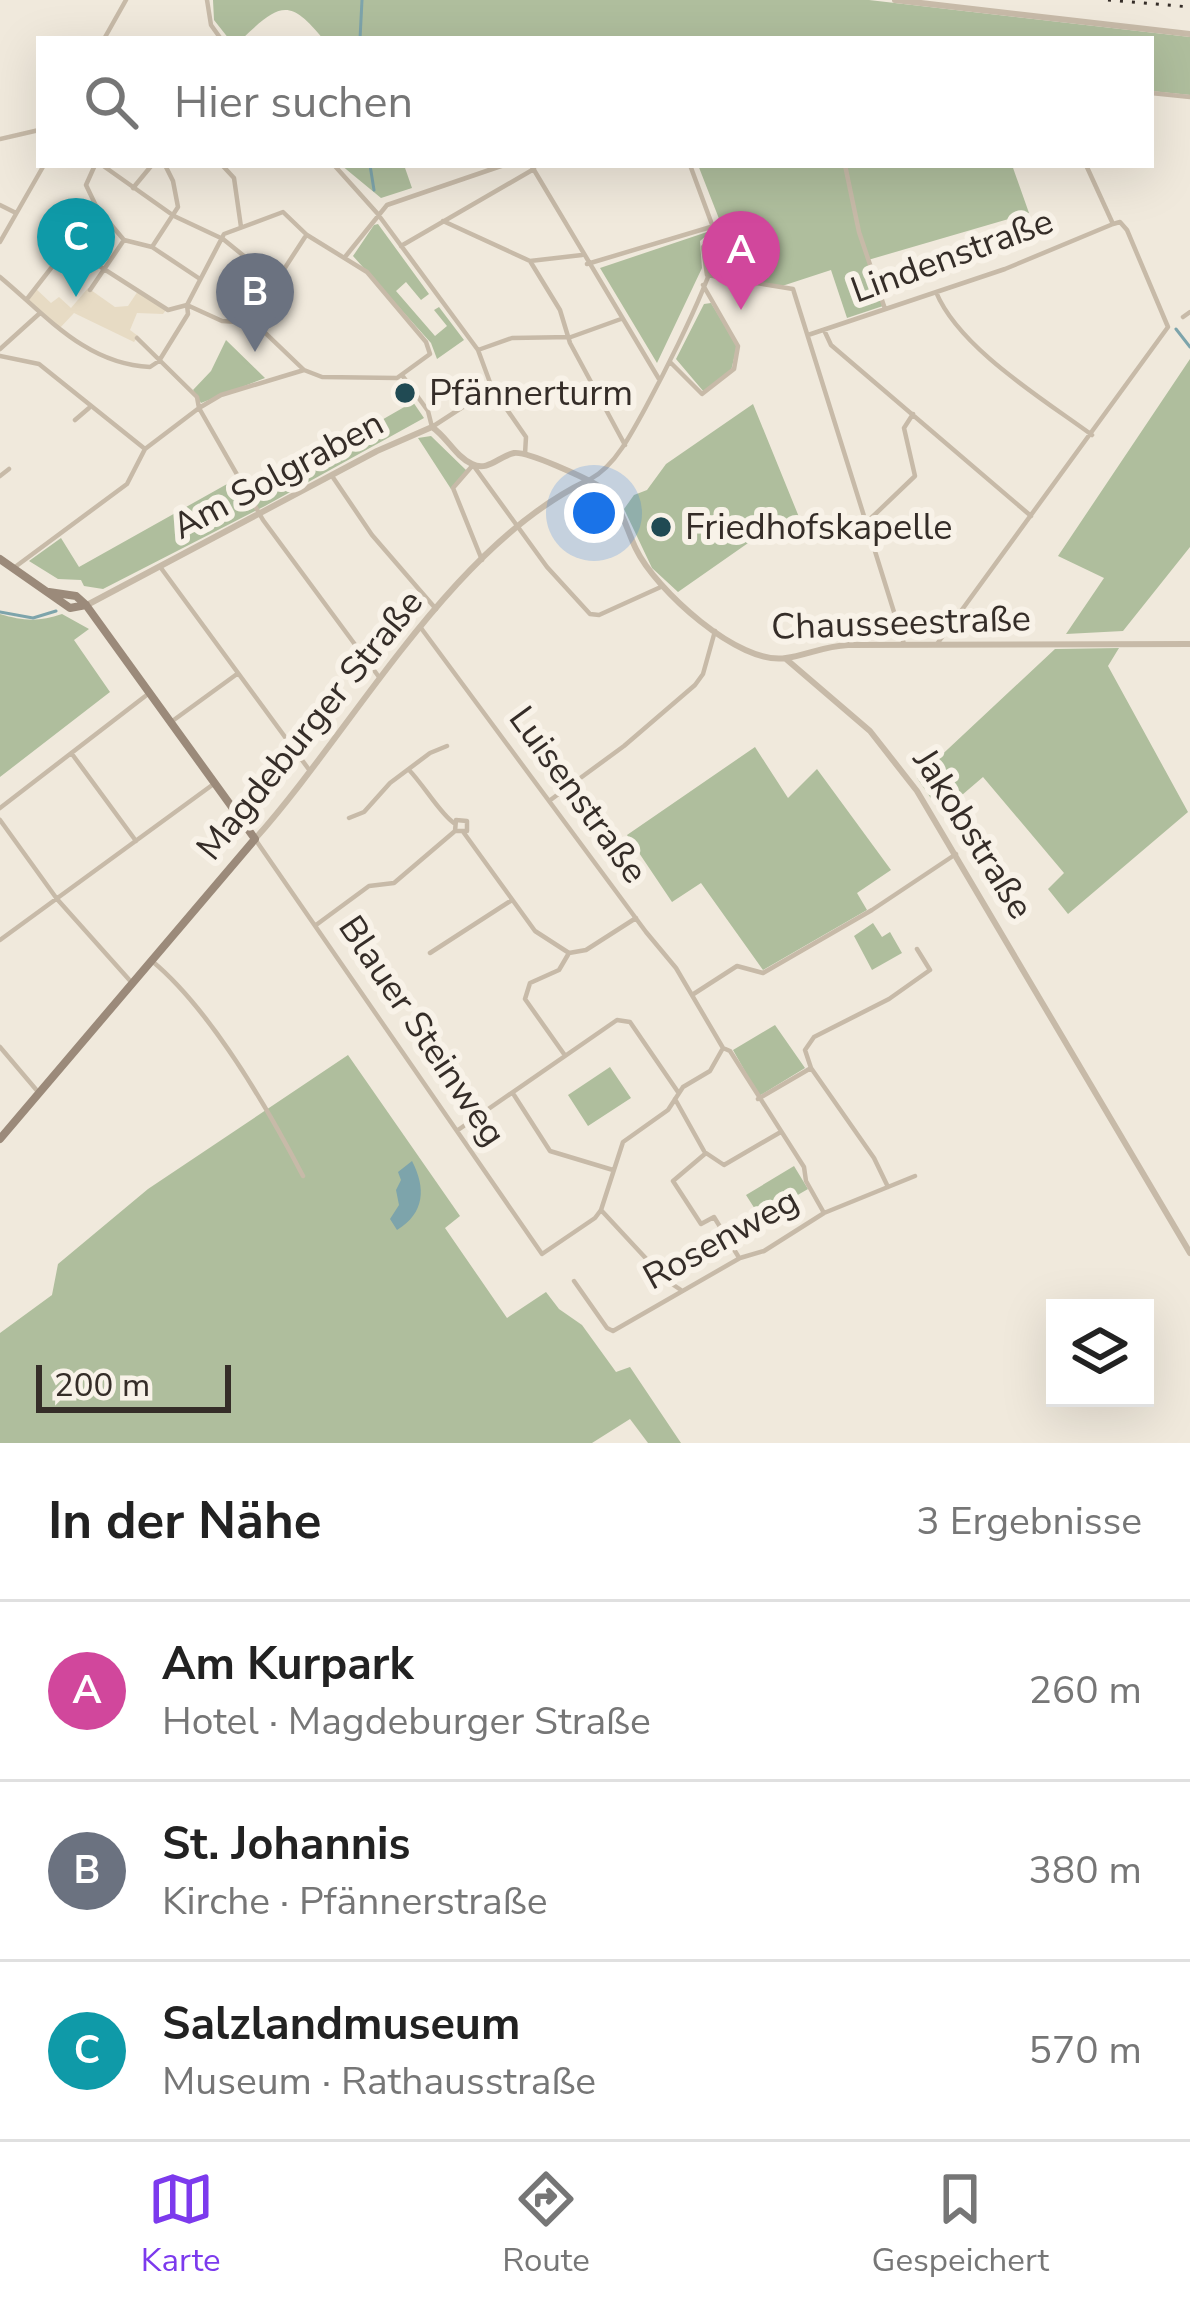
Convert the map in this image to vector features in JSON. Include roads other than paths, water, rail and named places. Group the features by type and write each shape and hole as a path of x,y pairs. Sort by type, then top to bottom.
{"main road":[{"path":"0,559 49,592 76,596 86,605 255,839"},
{"name":"Magdeburger Straße","path":"0,1139 255,839"}],"street":[{"path":"106,36 125,0"},
{"path":"207,0 211,25 219,36"},
{"path":"896,0 1190,34"},
{"path":"1154,93 1190,97"},
{"path":"0,139 36,131"},
{"path":"0,242 42,168"},
{"path":"96,168 86,185 97,208 124,240 152,247 200,278"},
{"path":"103,168 174,216 223,239 276,282"},
{"path":"133,188 150,168"},
{"path":"152,247 178,207 166,168"},
{"path":"225,168 234,178 241,227"},
{"path":"337,168 377,213 478,350 492,388 526,437 526,454 511,454 486,466 472,465"},
{"path":"345,257 386,206 495,168"},
{"path":"401,246 532,168"},
{"path":"534,168 659,379"},
{"path":"691,168 717,241"},
{"path":"846,168 885,309"},
{"path":"937,644 1168,328 1127,230 1120,222 1112,224 1088,168"},
{"path":"0,205 18,214"},
{"path":"27,299 97,208"},
{"path":"0,277 92,352 150,367 159,361 188,314 187,304 224,234 283,212 307,235 367,272 430,351 425,361 402,376 342,380 304,370 261,327 222,321 187,304 166,310 68,246"},
{"path":"443,221 530,261 582,255"},
{"name":"Lindenstraße","path":"808,335 1005,269 1112,224"},
{"path":"587,264 714,226"},
{"path":"249,323 307,235"},
{"name":"Magdeburger Straße","path":"255,839 436,609 520,526 597,476 625,445 668,361 718,251 717,241 709,239 703,247 707,275"},
{"path":"90,290 124,240"},
{"path":"530,261 560,310 570,343 625,445"},
{"path":"707,275 794,289 904,644"},
{"path":"668,361 702,394 732,373 738,346 703,286"},
{"path":"936,292 946,315 1014,378 1092,435"},
{"path":"1183,317 1190,312"},
{"path":"0,353 40,313"},
{"path":"478,350 512,338 571,337 621,320"},
{"path":"824,330 832,345 1030,516"},
{"path":"137,338 197,397 261,516 380,680"},
{"path":"0,353 34,362 145,449"},
{"path":"14,568 127,484 145,449 199,408 221,395 304,370"},
{"path":"402,376 428,411 432,427 472,465 547,566 594,616 663,586"},
{"name":"Am Solgraben","path":"86,605 432,427 492,388"},
{"path":"75,420 91,406"},
{"path":"867,521 915,476 904,428 914,414"},
{"name":"Chausseestraße","path":"526,454 611,497 640,558 663,586 744,652 786,658 828,646 1190,644"},
{"path":"472,465 453,488 483,561"},
{"path":"0,476 9,469"},
{"path":"332,476 372,535 436,609"},
{"path":"161,568 310,771"},
{"name":"Luisenstraße","path":"421,627 676,968 723,1048 730,1051 804,1167 806,1181 824,1213"},
{"path":"549,801 631,741 703,674 715,631"},
{"name":"Jakobstraße","path":"786,658 879,739 957,854 1190,1253"},
{"path":"171,722 237,674"},
{"path":"0,808 150,693"},
{"path":"349,818 364,812 390,783 430,753 447,746"},
{"path":"71,752 136,842"},
{"path":"409,770 494,869 536,931 569,953 586,950 636,918"},
{"path":"0,940 215,783"},
{"path":"316,925 369,886 394,883 459,818 467,821 464,833"},
{"path":"0,820 56,898 133,984"},
{"name":"Blauer Steinweg","path":"255,839 542,1254 601,1210"},
{"path":"692,994 737,966 763,973 957,854"},
{"path":"430,952 512,900"},
{"path":"888,1187 874,1158 811,1068 805,1050 814,1037 869,1010 930,970 917,949"},
{"path":"565,1055 525,999 530,983 559,970 569,953"},
{"path":"152,961 198,1010 303,1176"},
{"path":"458,1130 617,1020 630,1022 706,1153 724,1165 779,1133"},
{"path":"0,1047 39,1093"},
{"path":"681,1290 601,1210 623,1142 668,1110 677,1096 710,1071 723,1048"},
{"path":"758,1099 811,1068"},
{"path":"514,1095 550,1151 613,1170"},
{"path":"706,1153 673,1181 701,1224 713,1217 740,1258"},
{"name":"Rosenweg","path":"574,1281 613,1330 740,1258 764,1251 824,1213 915,1176"}],"water":[{"path":"412,1161 420,1181 420,1199 413,1216 397,1230 390,1219 399,1205 398,1172"}],"waterway":[{"path":"360,36 362,0"},
{"path":"370,168 374,190"},
{"path":"1176,329 1190,347"},
{"path":"0,612 33,618 56,611"}],"railway":[{"path":"1108,0 1190,7"}],"place":[{"name":"Salzlandmuseum","path":"76,297"},
{"name":"Am Kurpark","path":"741,310"},
{"name":"St. Johannis","path":"255,352"},
{"name":"Pfännerturm","path":"405,393"},
{"name":"Friedhofskapelle","path":"661,527"}]}
